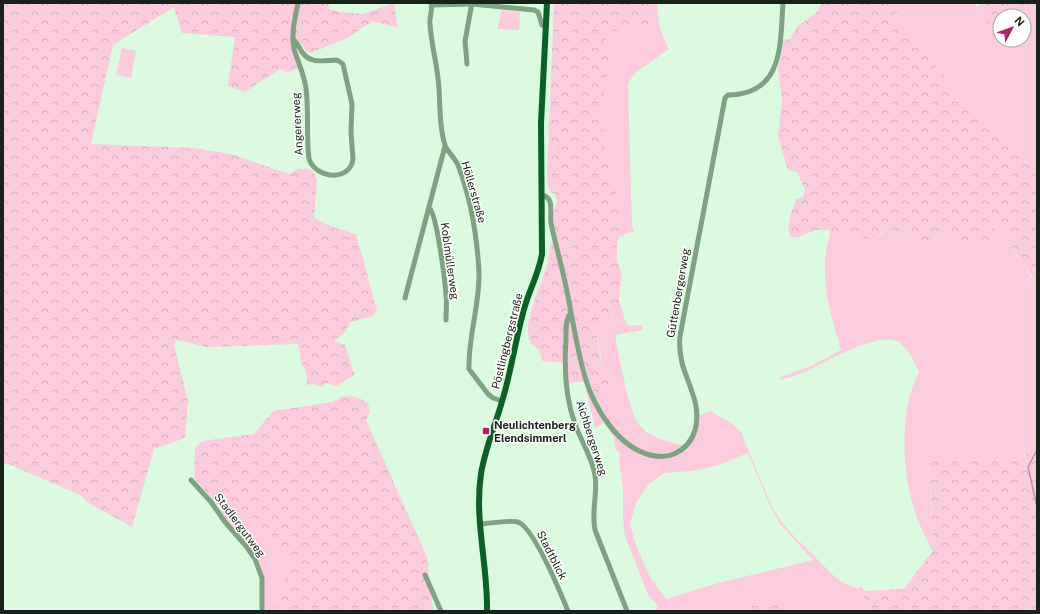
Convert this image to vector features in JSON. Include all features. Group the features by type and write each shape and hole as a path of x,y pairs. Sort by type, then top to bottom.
{"main road":[{"name":"Pöstlingbergstraße","path":"487,611 480,496 481,475 490,438 502,401 524,307 541,261 541,122 547,3"}],"street":[{"name":"Angererweg","path":"293,39 305,55 312,60 337,60 343,64 352,104 351,132 353,160 348,169 340,174 330,176 319,172 312,166 309,160 306,89 293,39 294,22 298,3"},
{"name":"Güttenbergerweg","path":"542,195 547,197 550,203 551,224 562,264 579,353 587,383 598,407 616,433 634,448 654,456 660,457 671,455 685,447 694,433 697,420 693,393 681,359 680,336 723,104 728,95 740,94 753,90 762,85 770,76 778,59 783,3"},
{"name":"Höllerstraße","path":"502,401 493,398 488,394 469,369 472,325 479,290 477,244 472,214 463,179 456,160 445,146 440,116 438,76 430,23 431,4 472,4 534,10 538,12 542,25 546,26"},
{"path":"467,64 465,41 472,4"},
{"name":"Koblmüllerweg","path":"405,298 445,146"},
{"name":"Koblmüllerweg","path":"429,207 434,214 446,295 446,320"},
{"name":"Aichbergerweg","path":"571,313 568,318 565,357 569,400 574,423 595,474 596,493 593,511 595,530 627,611"},
{"name":"Stadlergutweg","path":"191,480 211,502 255,559 262,578 262,611"},
{"name":"Stadtblick","path":"482,524 513,522 523,525 528,530 547,564 568,611"},
{"path":"425,576 441,611"}],"green space":[{"path":"3,3 328,3 329,9 340,12 363,14 394,3 398,28 373,21 349,37 311,53 306,51 301,43 290,45 298,68 288,73 280,69 245,92 228,86 235,37 182,33 174,7 113,45 91,144 193,148 231,154 289,174 298,169 309,169 314,173 317,180 314,218 335,228 356,234 377,310 373,316 351,322 344,333 334,341 345,345 355,375 337,386 327,383 321,387 313,384 307,385 306,371 301,363 298,344 208,347 176,340 174,345 188,401 185,438 154,449 132,527 90,504 80,495 8,464 3,464"},
{"path":"554,3 653,3 652,21 649,24 607,33 605,38 609,53 609,68 601,108 605,149 616,190 620,212 620,233 617,245 617,260 622,276 619,302 622,308 612,312 609,318 602,317 597,322 598,344 606,380 609,382 609,388 601,393 602,406 599,405 589,381 568,383 564,363 542,361 539,350 530,342 528,330 533,304 547,266 550,244 554,242 552,221 557,200 549,189 547,180"},
{"path":"653,3 657,3 660,27 669,49 635,73 628,83 632,225 634,231 619,237 620,212 616,190 605,149 601,108 605,38 607,33 649,24 652,21"},
{"path":"822,3 898,3 897,19 945,77 950,92 1037,166 1037,288 1029,270 1012,248 1005,226 999,219 994,223 991,244 987,248 966,243 953,234 944,234 930,240 921,240 893,230 886,231 870,240 831,230 817,230 794,238 790,237 789,223 791,213 796,199 803,197 805,190 797,172 788,170 778,136 782,100 778,70 783,40 790,39 797,27 817,12"},
{"path":"898,3 973,3 977,7 981,3 985,3 983,13 990,31 992,30 992,48 1032,48 1032,8 1024,8 1031,3 1037,3 1037,166 950,92 945,77 897,19"},
{"path":"985,3 1031,3 1024,8 992,8 992,30 990,31 983,13"},
{"path":"502,10 520,12 519,30 497,29"},
{"path":"122,48 136,51 131,78 116,75"},
{"path":"999,219 1003,221 1014,253 1024,264 1037,288 1037,441 1024,455 1013,460 939,459 929,468 932,508 931,523 935,548 932,551 913,506 909,491 904,442 905,425 911,392 919,372 905,348 898,342 879,340 840,354 802,373 780,380 780,377 811,366 841,350 826,290 825,265 830,230 837,230 874,239 888,230 897,230 911,237 934,239 944,234 952,234 967,243 987,248 991,244 994,223"},
{"path":"622,308 625,321 628,326 642,325 643,330 615,335 632,411 641,427 657,438 689,447 696,432 698,416 712,411 731,423 741,432 772,507 789,531 834,576 842,582 858,589 861,586 865,591 861,611 792,611 788,600 765,603 733,611 655,611 658,606 648,595 625,536 623,518 623,488 619,461 620,453 616,450 614,438 604,423 595,428 584,381 589,393 610,423 599,405 601,393 604,391 605,382 598,339 597,322","holes":["748,453 770,506 780,524 813,560 711,585 667,599 649,575 636,545 630,524 636,503 648,485 664,473 691,471 716,466"]},
{"path":"343,396 357,397 368,403 370,412 366,420 427,557 433,611 276,611 290,558 249,515 231,520 194,478 195,448 202,441 254,434 273,411 333,402"},
{"path":"1037,441 1037,611 861,611 865,591 904,589 935,548 931,523 932,509 930,477 932,461 939,459 1015,460 1025,455"},
{"path":"217,504 231,520 249,515 290,558 276,611 263,611 263,576 260,564 249,547 229,525"},
{"path":"788,600 792,611 733,611 765,603"}],"waterway":[{"path":"1037,450 1028,467 1037,507"}],"place":[{"name":"Neulichtenberg Elendsimmerl","path":"486,431"}]}
